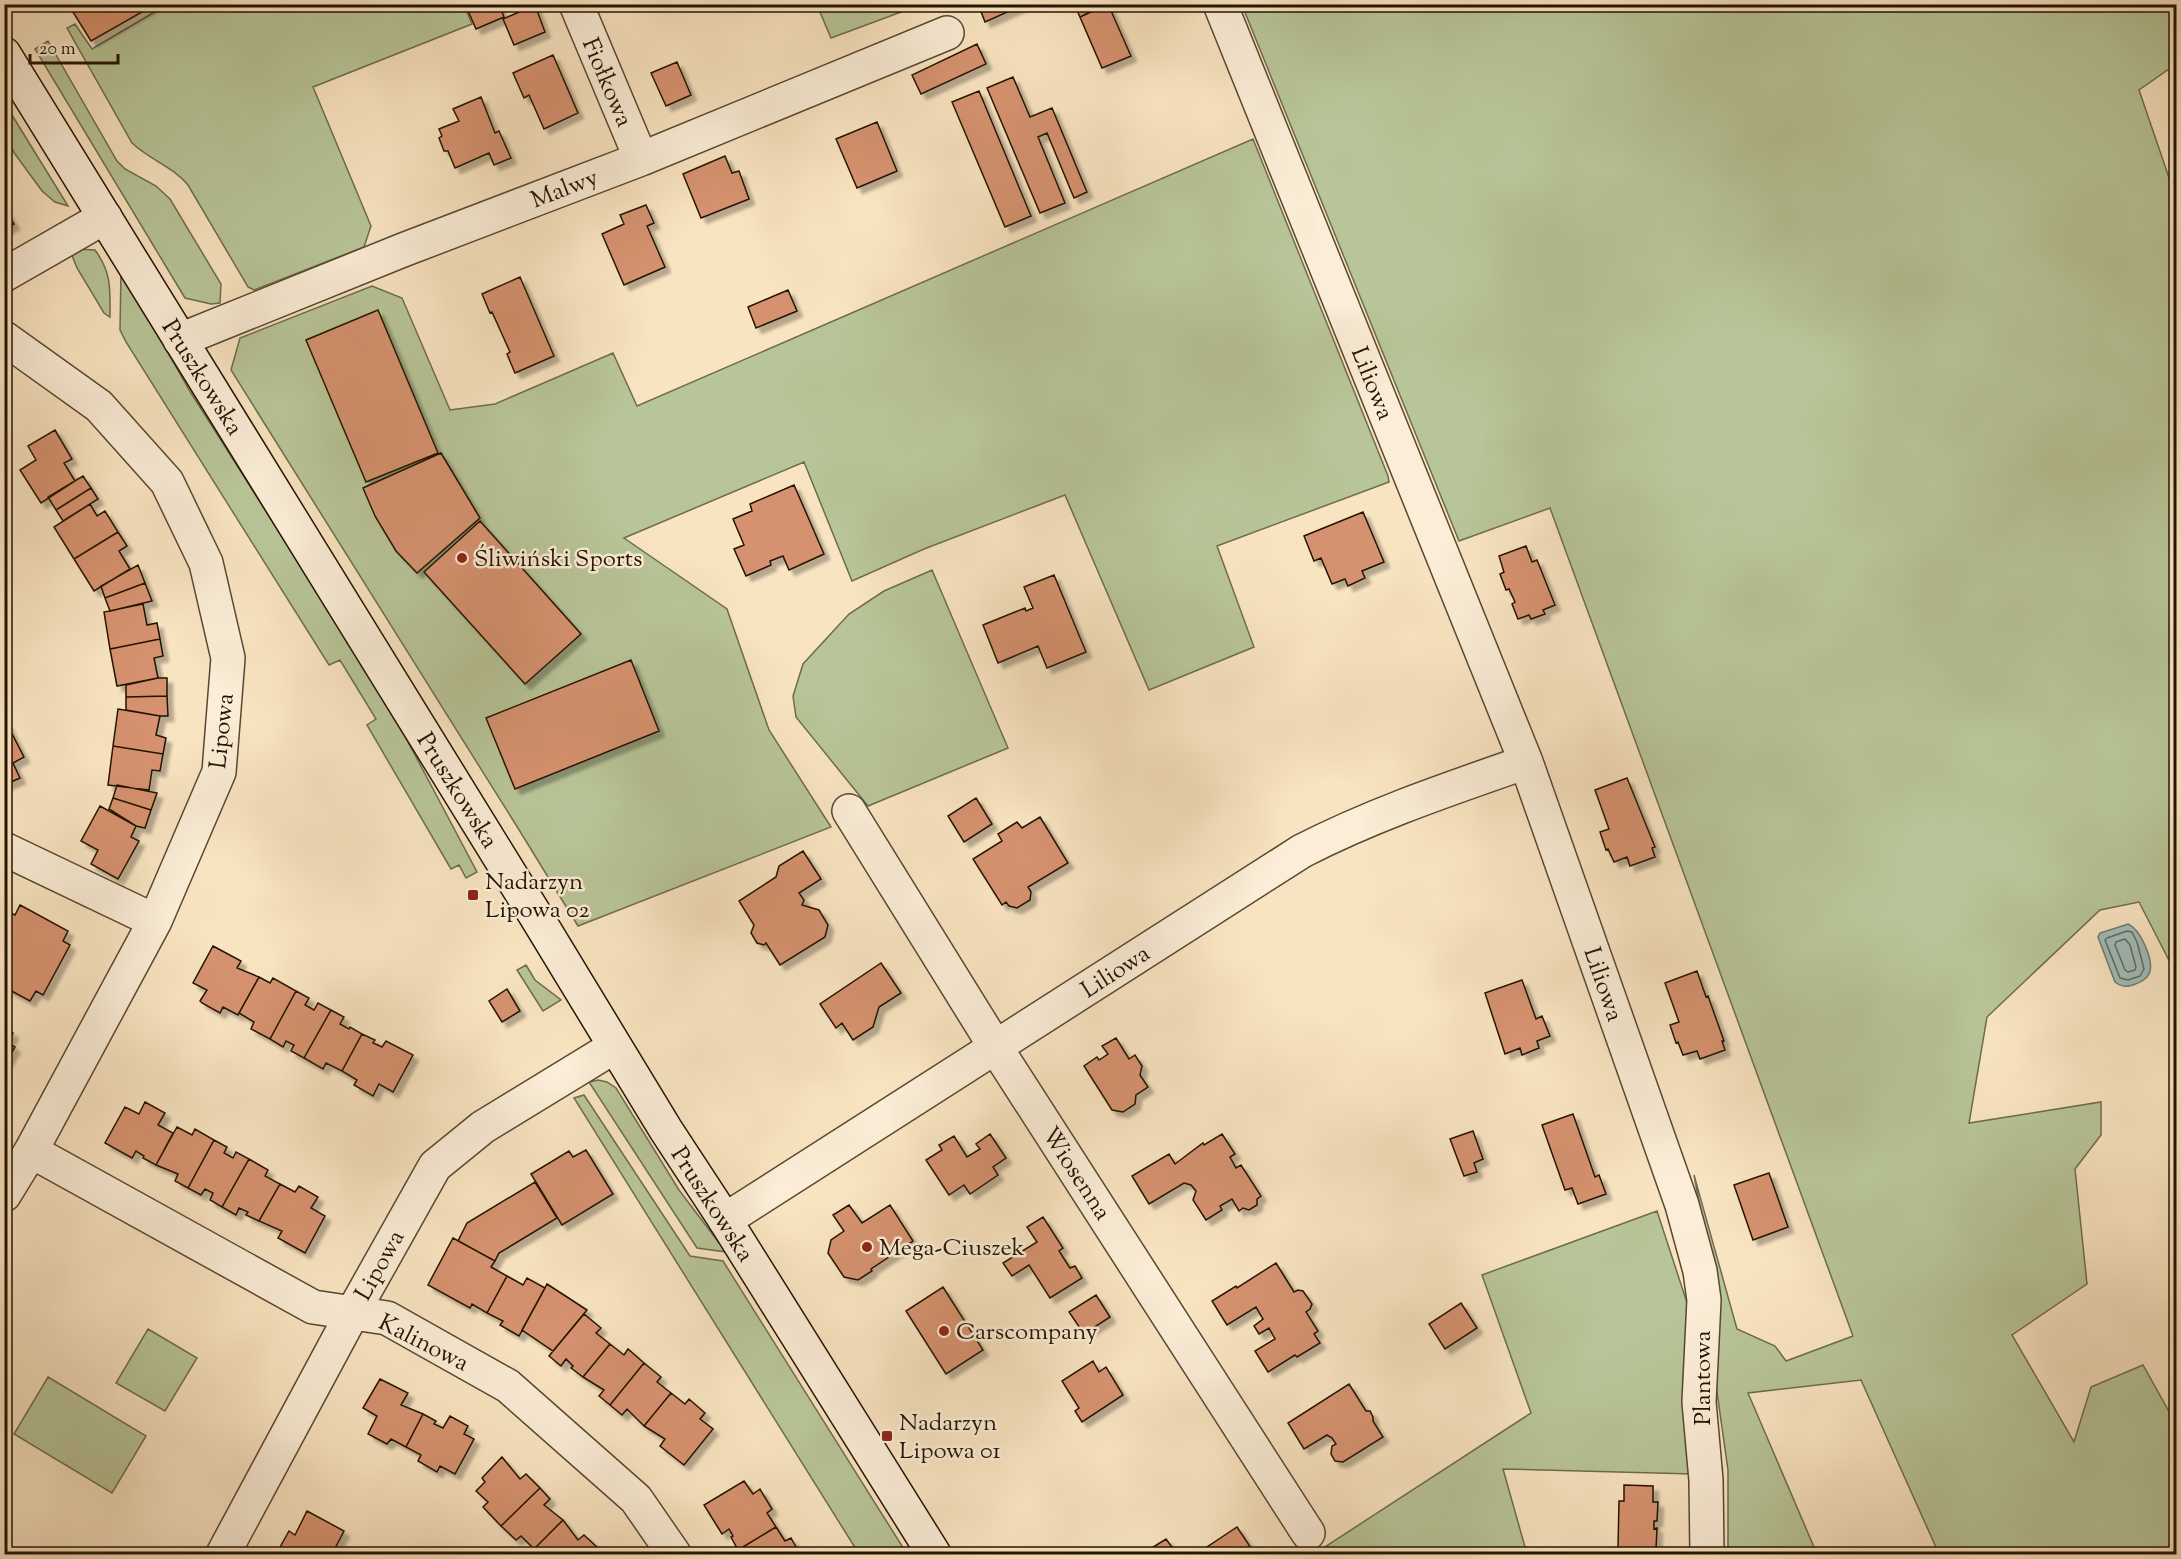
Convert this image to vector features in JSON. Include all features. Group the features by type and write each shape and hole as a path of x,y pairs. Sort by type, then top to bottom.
{"street":[{"name":"Fiołkowa","path":"576,4 641,159"},
{"name":"Liliowa","path":"1220,4 1526,762 1682,1205"},
{"name":"Malwy","path":"180,340 403,250 641,159 947,33"},
{"name":"Pruszkowska","path":"4,54 539,921 614,1047 934,1554"},
{"path":"4,275 105,217"},
{"name":"Lipowa","path":"4,338 99,406 167,482 206,563 228,658 219,772 155,921 14,1171"},
{"name":"Liliowa","path":"725,1220 1302,851 1345,829 1401,806 1526,762"},
{"name":"Wiosenna","path":"849,811 996,1048 1308,1533"},
{"path":"4,849 155,921"},
{"name":"Lipowa","path":"223,1554 353,1312 435,1166 483,1127 614,1047"},
{"name":"Kalinowa","path":"14,1171 313,1307 387,1318 508,1386 636,1499 674,1554"},
{"name":"Plantowa","path":"1682,1205 1700,1271 1704,1300 1699,1402 1706,1480 1707,1554"}],"green space":[{"path":"168,4 464,5 472,24 313,87 371,226 364,247 254,290 248,287 188,185 182,178 132,143 67,28 75,24 92,49"},
{"path":"817,5 920,5 831,38"},
{"path":"1242,5 2176,5 2176,64 2139,90 2176,198 2176,974 2139,902 2100,910 1987,1017 1969,1123 2101,1102 2101,1135 2075,1169 2087,1284 2012,1335 2074,1442 2091,1387 2143,1365 2171,1415 2176,1415 2176,1554 1939,1554 1861,1380 1748,1393 1817,1554 1728,1554 1728,1470 1716,1385 1718,1304 1694,1175 1737,1329 1775,1346 1786,1361 1853,1336 1550,508 1459,541"},
{"path":"48,41 117,161 125,169 156,186 170,199 221,284 220,303 211,304 185,298 35,49"},
{"path":"7,107 68,206 55,202 42,191 15,154 5,137 5,108"},
{"path":"1253,139 1389,482 1217,546 1254,647 1149,690 1065,495 924,549 852,581 804,462 624,538 727,609 769,730 831,827 578,926 231,370 240,338 372,286 402,298 450,410 495,404 613,353 637,406"},
{"path":"76,249 95,250 105,266 109,282 110,317 104,313 77,268 71,253"},
{"path":"121,271 191,393 388,704 477,872 466,878 459,865 451,869 367,725 376,719 340,660 329,665 126,342 120,330"},
{"path":"932,570 1008,748 868,806 796,717 793,696 803,664 849,614 884,591"},
{"path":"526,965 535,980 561,1000 543,1011 517,970"},
{"path":"598,1080 607,1082 616,1088 679,1190 726,1252 697,1248 589,1082"},
{"path":"584,1095 690,1256 723,1261 907,1554 859,1554 574,1098"},
{"path":"1657,1211 1690,1312 1693,1474 1503,1469 1527,1554 1314,1554 1531,1413 1482,1275"},
{"path":"148,1329 197,1358 165,1411 116,1383"},
{"path":"48,1377 146,1436 112,1493 14,1434"}],"water":[{"path":"2128,924 2142,939 2150,961 2150,968 2144,980 2126,986 2115,982 2098,937 2100,933"}],"building":[{"path":"68,4 156,4 91,41"},
{"path":"465,4 499,4 504,17 476,29"},
{"path":"978,4 1025,4 985,22"},
{"path":"1074,4 1106,4 1080,17"},
{"path":"1108,4 1131,56 1102,68 1080,17"},
{"path":"535,5 545,32 514,45 503,19"},
{"path":"977,44 986,64 921,94 912,75"},
{"path":"553,55 578,113 544,129 529,95 524,98 513,73"},
{"path":"677,62 691,95 666,106 651,73"},
{"path":"1013,77 1030,117 1052,108 1087,192 1074,198 1047,133 1038,137 1065,203 1040,213 987,88"},
{"path":"979,91 1031,216 1005,227 952,102"},
{"path":"481,97 495,133 499,131 511,158 494,165 489,153 455,168 448,151 444,151 439,138 442,136 439,129 459,121 453,109"},
{"path":"877,122 897,171 857,188 836,139"},
{"path":"725,156 732,173 739,171 749,199 701,218 683,174"},
{"path":"646,205 654,223 647,226 665,267 624,285 602,234 624,224 620,215"},
{"path":"4,208 14,224 4,230"},
{"path":"520,277 554,356 515,373 507,354 510,352 482,294"},
{"path":"788,290 797,311 756,328 748,307"},
{"path":"378,310 438,453 366,482 306,340"},
{"path":"55,430 72,459 64,463 75,481 41,503 20,470 36,460 28,446"},
{"path":"441,453 480,518 417,573 396,551 375,516 363,488"},
{"path":"83,476 91,488 56,510 48,497"},
{"path":"794,485 824,554 789,570 783,556 770,561 771,565 746,576 734,549 744,545 733,519 752,511 750,504"},
{"path":"91,488 98,499 63,521 56,510"},
{"path":"90,504 97,516 105,511 118,532 74,559 54,527"},
{"path":"1363,512 1384,562 1362,571 1365,578 1348,586 1345,579 1332,584 1321,558 1314,561 1304,536"},
{"path":"480,521 581,634 525,684 424,572"},
{"path":"118,532 127,546 119,551 130,569 94,591 74,559"},
{"path":"1526,546 1532,562 1537,560 1555,605 1543,610 1545,614 1531,619 1529,615 1518,619 1512,604 1515,602 1509,589 1506,590 1500,574 1504,572 1499,556"},
{"path":"138,565 145,583 105,598 101,586"},
{"path":"1054,575 1086,652 1047,668 1038,646 998,663 983,625 1025,608 1026,611 1033,608 1024,587"},
{"path":"145,583 152,601 110,611 105,598"},
{"path":"143,604 147,625 157,623 160,639 110,649 104,612"},
{"path":"160,639 163,656 154,658 158,678 117,686 110,649"},
{"path":"631,660 659,731 515,789 486,718"},
{"path":"167,678 167,696 126,697 126,685"},
{"path":"167,696 168,716 126,710 126,697"},
{"path":"118,709 160,716 156,735 166,738 163,754 113,746"},
{"path":"6,722 24,757 13,763 20,778 4,785 4,723"},
{"path":"113,746 163,754 160,771 152,770 149,790 108,785"},
{"path":"1627,778 1655,847 1652,848 1655,857 1630,866 1627,857 1614,862 1608,849 1606,850 1600,832 1609,829 1595,790"},
{"path":"117,785 157,793 151,810 113,798"},
{"path":"113,798 151,810 145,828 136,826 109,809"},
{"path":"976,798 992,824 964,842 948,816"},
{"path":"100,806 136,826 131,837 139,841 118,879 91,864 98,850 81,841"},
{"path":"1040,817 1068,863 1028,887 1031,892 1030,900 1017,908 1009,906 1006,902 1002,905 973,859 1002,841 998,834 1017,822 1022,828"},
{"path":"803,851 821,879 799,893 804,900 802,905 819,910 828,925 825,937 780,965 766,943 764,945 757,943 751,933 754,925 739,901 776,877 779,866"},
{"path":"20,905 68,931 63,941 70,945 43,995 36,991 30,1001 4,987 4,916 7,911 15,915"},
{"path":"213,946 241,961 237,968 259,977 238,1015 223,1007 220,1013 202,1003 200,1001 207,990 193,983"},
{"path":"881,963 901,993 879,1007 873,1027 853,1040 842,1023 836,1028 820,1004"},
{"path":"1697,971 1724,1041 1722,1041 1725,1050 1700,1059 1697,1051 1683,1055 1678,1042 1676,1043 1670,1025 1679,1022 1665,983"},
{"path":"259,977 270,983 273,978 296,991 270,1039 251,1029 254,1022 239,1013"},
{"path":"1522,980 1536,1019 1542,1016 1550,1036 1537,1041 1539,1048 1522,1055 1520,1048 1505,1054 1485,993"},
{"path":"507,989 520,1011 502,1022 489,1001"},
{"path":"296,991 309,998 305,1005 314,1010 318,1003 331,1010 304,1058 291,1051 294,1045 286,1041 283,1047 270,1039"},
{"path":"331,1010 344,1017 340,1024 362,1034 342,1071 326,1063 323,1069 304,1058"},
{"path":"4,1028 13,1033 8,1043 15,1047 4,1066"},
{"path":"362,1034 375,1040 373,1043 382,1047 386,1041 413,1055 393,1092 379,1084 373,1096 354,1085 357,1080 342,1071"},
{"path":"1116,1038 1129,1059 1135,1055 1142,1066 1140,1075 1148,1087 1136,1095 1135,1104 1123,1112 1112,1110 1084,1066 1097,1057 1099,1060 1108,1054 1102,1046"},
{"path":"145,1102 165,1113 158,1125 173,1133 156,1165 136,1151 132,1158 105,1143 125,1107 139,1114"},
{"path":"1573,1114 1595,1177 1599,1175 1606,1194 1578,1204 1572,1188 1565,1190 1542,1125"},
{"path":"177,1127 192,1135 195,1129 214,1140 188,1188 175,1181 178,1174 156,1165"},
{"path":"1473,1131 1483,1159 1474,1163 1477,1172 1464,1176 1450,1139"},
{"path":"990,1134 1006,1158 993,1167 998,1175 970,1194 964,1185 949,1195 926,1160 942,1150 939,1145 954,1136 967,1157 980,1149 976,1144"},
{"path":"1222,1134 1235,1154 1230,1157 1236,1168 1241,1165 1261,1196 1257,1199 1257,1205 1249,1210 1243,1208 1239,1211 1232,1199 1220,1206 1222,1210 1206,1220 1193,1200 1196,1191 1191,1185 1184,1183 1149,1204 1132,1176 1169,1154 1175,1164 1203,1143 1204,1145"},
{"path":"214,1140 227,1147 224,1153 233,1158 236,1152 249,1159 222,1207 210,1200 213,1193 205,1189 201,1195 188,1188"},
{"path":"586,1150 613,1194 562,1225 531,1174 569,1151 573,1157"},
{"path":"249,1159 268,1170 265,1176 280,1184 259,1221 246,1215 248,1212 239,1208 236,1215 222,1207"},
{"path":"1769,1173 1788,1227 1753,1240 1734,1185"},
{"path":"535,1182 557,1218 499,1253 495,1261 458,1241 467,1223"},
{"path":"280,1184 295,1192 299,1186 318,1197 311,1208 325,1216 305,1253 278,1238 282,1231 259,1221"},
{"name":"Mega-Ciuszek","path":"849,1205 862,1223 890,1205 913,1241 858,1280 844,1277 828,1253 831,1240 844,1231 833,1215"},
{"path":"1043,1217 1063,1248 1059,1251 1070,1268 1075,1266 1082,1278 1050,1298 1029,1265 1012,1276 1003,1263 1037,1242 1027,1227"},
{"path":"453,1238 495,1261 491,1267 507,1276 487,1313 472,1304 470,1308 428,1285"},
{"path":"1276,1263 1294,1292 1303,1291 1312,1304 1306,1312 1318,1331 1314,1334 1320,1343 1268,1372 1255,1351 1275,1339 1269,1328 1259,1334 1254,1326 1263,1319 1256,1307 1227,1325 1212,1301"},
{"path":"507,1276 523,1285 527,1278 545,1288 519,1336 500,1325 503,1321 487,1313"},
{"path":"547,1284 587,1310 553,1351 522,1330"},
{"name":"Carscompany","path":"943,1287 983,1350 946,1374 906,1311"},
{"path":"1096,1295 1110,1317 1084,1334 1069,1312"},
{"path":"1461,1303 1477,1328 1445,1349 1429,1324"},
{"path":"584,1314 601,1328 596,1333 610,1344 583,1377 571,1368 573,1366 566,1359 561,1366 549,1356"},
{"path":"610,1344 624,1355 628,1349 644,1363 610,1405 599,1396 604,1390 583,1377"},
{"path":"1093,1361 1099,1372 1106,1367 1123,1395 1082,1422 1075,1411 1079,1408 1062,1381"},
{"path":"644,1363 661,1377 657,1382 671,1393 644,1426 627,1409 622,1415 610,1405"},
{"path":"380,1379 408,1393 401,1405 423,1414 406,1447 391,1439 387,1444 368,1434 377,1416 363,1408"},
{"path":"1349,1384 1366,1411 1370,1411 1383,1437 1343,1462 1335,1461 1331,1454 1332,1446 1336,1444 1327,1435 1304,1449 1288,1423"},
{"path":"671,1393 685,1404 689,1399 705,1413 700,1419 713,1429 684,1465 660,1446 665,1439 644,1426"},
{"path":"423,1414 436,1421 434,1424 443,1428 450,1416 468,1426 464,1434 474,1439 455,1474 440,1466 437,1472 418,1461 421,1455 406,1447"},
{"path":"502,1457 520,1479 526,1474 540,1488 501,1526 483,1507 488,1502 476,1491 485,1482 482,1478"},
{"path":"744,1481 753,1494 760,1489 772,1509 767,1513 776,1527 738,1550 729,1529 722,1534 704,1505"},
{"path":"1624,1485 1653,1486 1653,1502 1658,1502 1657,1521 1654,1521 1654,1529 1657,1528 1656,1549 1644,1548 1640,1552 1634,1552 1630,1548 1618,1548 1619,1501 1624,1501"},
{"path":"540,1488 550,1499 544,1505 563,1520 534,1549 521,1536 516,1540 501,1526"},
{"path":"307,1511 344,1531 332,1554 284,1554 285,1552 279,1549 289,1531 295,1535"},
{"path":"563,1520 578,1540 584,1535 598,1548 591,1554 539,1554 534,1549"},
{"path":"776,1527 785,1541 791,1538 800,1554 741,1554 738,1550"},
{"path":"1237,1527 1255,1554 1207,1554 1204,1549"},
{"path":"1166,1539 1177,1554 1142,1554"}],"place":[{"name":"Śliwiński Sports","path":"462,558"},
{"name":"Nadarzyn Lipowa 02","path":"473,895"},
{"name":"Mega-Ciuszek","path":"867,1247"},
{"name":"Carscompany","path":"944,1331"},
{"name":"Nadarzyn Lipowa 01","path":"887,1436"}]}
